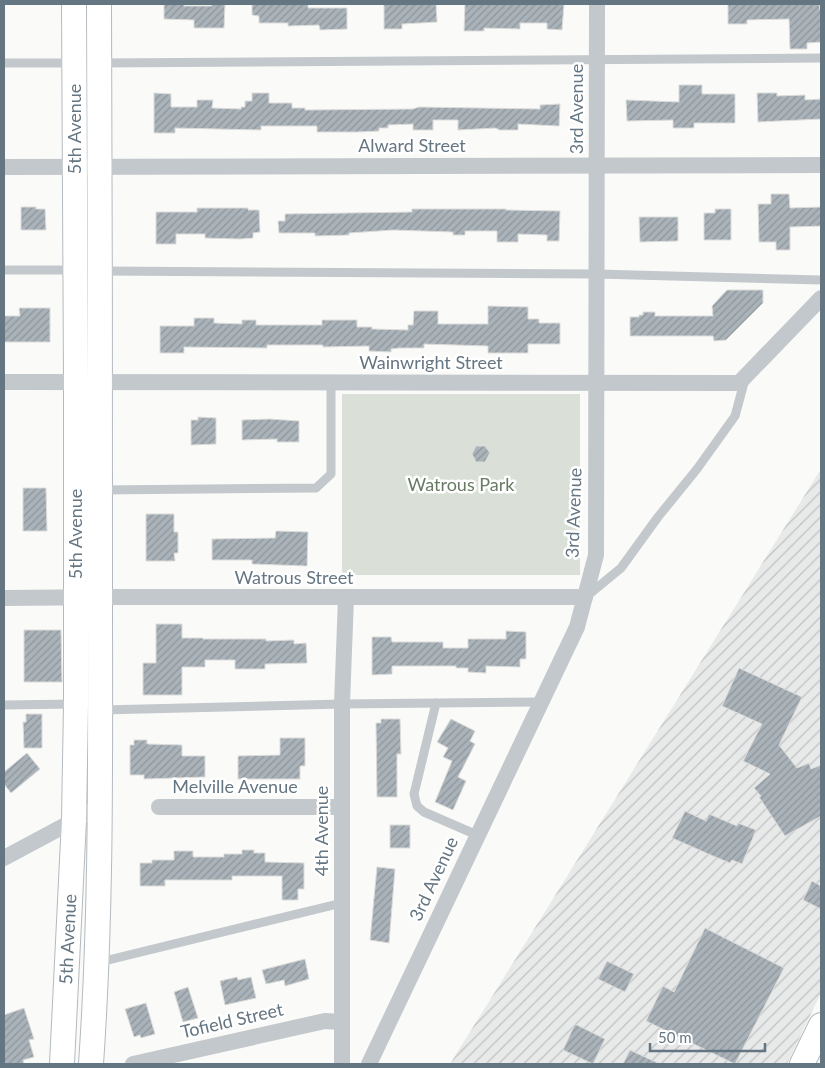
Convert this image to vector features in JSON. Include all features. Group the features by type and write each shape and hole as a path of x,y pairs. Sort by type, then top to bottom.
{"main road":[{"name":"5th Avenue","path":"62,1064 74,820 76,704 74,4"},
{"name":"5th Avenue","path":"90,1064 96,963 101,806 101,168 99,4"},
{"path":"802,1064 821,1026"}],"street":[{"name":"3rd Avenue","path":"369,1064 540,702 577,628 596,555 597,4"},
{"name":"Alward Street","path":"4,168 821,165"},
{"name":"Wainwright Street","path":"4,382 739,383 821,298"},
{"name":"Watrous Street","path":"4,598 585,598"},
{"name":"4th Avenue","path":"342,1064 342,704 346,598"},
{"path":"4,858 101,806"},
{"name":"Melville Avenue","path":"159,807 342,807"},
{"name":"Tofield Street","path":"133,1064 325,1021 341,1022"}],"lane":[{"path":"100,63 821,58"},
{"path":"4,63 74,63"},
{"path":"4,270 75,270"},
{"path":"100,271 597,274 821,280"},
{"path":"585,598 621,568 658,517 698,469 736,416 746,376"},
{"path":"101,490 316,488 331,474 331,383"},
{"path":"101,710 342,704 540,702"},
{"path":"436,703 414,794 417,806 424,812 477,835"},
{"path":"4,705 76,704"},
{"path":"96,963 342,903"}],"shaded area":[{"path":"821,469 821,993 787,1064 450,1064"}],"green space":[{"name":"Watrous Park","path":"342,394 580,394 580,575 342,575"}],"building":[{"path":"164,4 212,6 212,4 225,4 224,28 194,28 194,20 164,19"},
{"path":"252,4 308,4 308,8 347,8 347,29 320,30 319,25 288,26 288,23 259,23 259,16 252,15"},
{"path":"384,4 436,4 437,22 402,24 402,29 384,29"},
{"path":"465,4 564,4 562,30 547,29 547,23 520,23 520,29 484,28 484,31 464,31"},
{"path":"728,4 819,4 821,10 821,42 807,43 807,49 790,49 789,19 747,20 747,24 728,24"},
{"path":"679,85 702,85 702,94 735,94 735,123 694,123 694,128 673,128 673,120 627,121 626,100 679,102"},
{"path":"154,93 171,94 171,107 197,107 197,100 213,100 212,108 241,109 241,107 245,107 245,101 252,101 252,93 269,93 269,103 292,103 292,108 305,108 305,110 413,109 419,107 540,109 540,105 560,104 559,126 518,124 518,130 499,130 496,128 458,130 458,120 433,120 433,130 413,130 413,124 388,125 388,128 379,128 379,131 357,132 317,132 317,126 261,126 261,130 175,128 175,133 154,133"},
{"path":"757,93 777,93 777,96 805,95 805,100 821,99 821,119 758,122"},
{"path":"771,194 789,194 790,208 821,207 821,226 790,227 790,250 776,250 776,242 759,242 758,204 771,204"},
{"path":"21,207 45,209 46,230 21,230"},
{"path":"197,208 248,208 248,210 259,210 260,232 253,233 253,238 240,239 205,238 205,234 176,234 176,244 156,244 156,212 197,212"},
{"path":"412,209 560,211 559,241 547,241 547,235 518,234 518,242 497,242 497,231 465,231 465,235 453,235 453,232 393,230 349,233 349,235 315,236 315,233 279,233 278,221 285,221 285,214 412,212"},
{"path":"715,209 731,209 731,240 704,240 704,213 715,213"},
{"path":"639,217 678,217 678,241 640,242"},
{"path":"727,290 763,290 763,303 726,340 714,341 713,336 630,336 630,317 639,317 639,315 643,315 643,312 655,312 655,316 713,316 712,306"},
{"path":"488,306 528,307 528,319 539,319 539,323 560,323 560,344 528,344 528,353 488,353 488,346 424,344 424,348 399,348 391,349 391,352 369,351 369,346 267,345 267,348 184,347 184,353 160,353 160,326 194,326 194,318 214,318 214,323 242,324 242,320 256,320 256,325 322,325 322,320 357,320 357,327 408,330 408,325 413,325 414,311 438,311 438,324 488,324"},
{"path":"19,308 50,308 50,342 4,342 4,316 20,316"},
{"path":"198,417 216,418 216,444 191,445 191,420 198,420"},
{"path":"242,420 299,421 299,442 277,442 277,439 242,440"},
{"path":"476,446 485,446 490,453 485,462 476,462 472,454"},
{"path":"23,488 46,488 47,531 23,531"},
{"path":"146,514 174,514 174,532 178,532 178,553 174,553 175,561 146,561"},
{"path":"276,531 308,532 307,566 252,564 252,560 212,560 212,539 275,538"},
{"path":"156,624 182,624 182,638 294,640 294,644 306,643 307,663 265,664 265,669 235,669 235,660 205,660 205,667 182,667 182,695 143,695 143,663 156,663"},
{"path":"24,630 61,630 62,682 24,682"},
{"path":"506,631 526,632 526,659 520,659 520,667 486,666 486,673 468,672 468,668 456,668 456,666 392,666 392,674 372,675 372,637 391,637 392,642 443,642 443,648 468,648 468,639 506,639"},
{"path":"739,668 802,697 779,745 797,768 809,763 811,769 821,765 821,816 785,836 759,797 761,796 754,788 770,774 743,761 762,724 722,706"},
{"path":"26,714 42,714 42,748 24,748 23,722 26,722"},
{"path":"381,719 400,719 401,754 397,754 397,797 377,797 376,723 381,723"},
{"path":"451,719 475,731 470,741 475,744 458,777 466,781 453,810 435,802 452,761 443,757 448,748 437,742"},
{"path":"280,738 305,738 305,766 300,766 300,779 238,779 238,756 280,755"},
{"path":"134,740 147,740 147,744 182,745 182,756 205,756 205,777 144,779 144,775 130,775 130,745 134,745"},
{"path":"27,753 40,769 11,793 4,784 4,772"},
{"path":"685,811 706,821 709,814 737,826 738,823 756,830 742,864 732,860 730,863 672,838"},
{"path":"390,825 410,825 410,848 390,848"},
{"path":"242,850 254,850 254,853 265,853 265,862 304,863 304,889 298,889 298,900 282,900 282,876 232,876 232,880 165,880 165,886 140,886 140,863 152,863 152,860 174,860 174,851 193,851 193,857 224,857 224,854 242,854"},
{"path":"377,867 395,869 389,943 370,940"},
{"path":"812,881 821,886 821,909 803,900"},
{"path":"705,928 784,968 735,1064 646,1021 663,986 674,992"},
{"path":"305,959 309,979 285,986 284,980 266,984 262,970"},
{"path":"607,961 634,974 625,992 598,979"},
{"path":"237,977 238,980 251,977 256,998 225,1005 220,981"},
{"path":"188,987 198,1018 183,1022 174,992"},
{"path":"146,1003 155,1034 141,1038 140,1035 134,1037 125,1009"},
{"path":"24,1008 34,1039 29,1040 34,1057 23,1060 24,1064 4,1064 4,1015"},
{"path":"575,1024 605,1039 593,1064 563,1050"},
{"path":"630,1050 660,1064 623,1064"}]}
